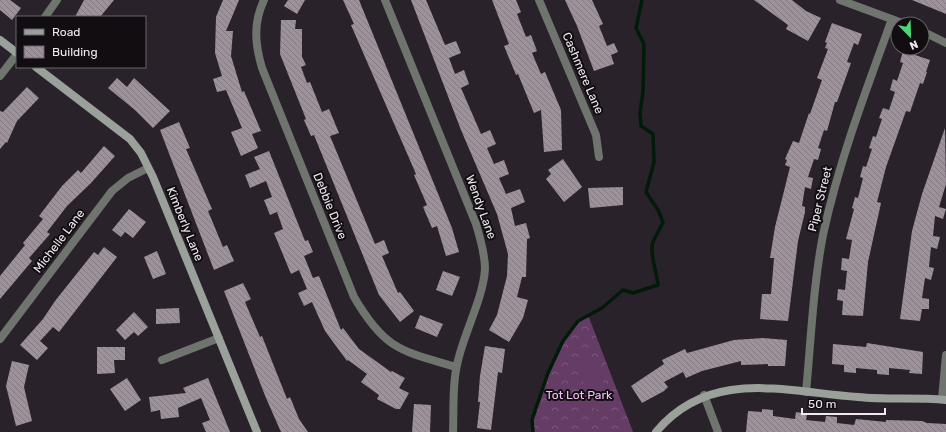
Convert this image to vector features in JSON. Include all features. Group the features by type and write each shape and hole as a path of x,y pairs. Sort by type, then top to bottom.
{"street":[{"path":"46,16 58,0"},
{"name":"Debbie Drive","path":"264,0 258,14 255,31 257,51 262,68 354,297 375,329 396,347 416,356 456,367"},
{"name":"Wendy Lane","path":"385,0 476,224 483,247 484,269 481,287 463,339 456,367 453,432"},
{"name":"Cashmere Lane","path":"539,0 596,135 599,157"},
{"path":"840,0 890,18"},
{"name":"Piper Street","path":"806,392 814,300 823,237 838,171 890,25"},
{"path":"930,35 946,43"},
{"path":"0,40 16,52"},
{"path":"0,76 16,54"},
{"name":"Kimberly Lane","path":"37,68 130,139 148,168 257,432"},
{"name":"Michelle Lane","path":"0,340 112,191 128,178 148,168"},
{"path":"162,360 219,338"},
{"path":"656,432 682,407 704,396 743,387 766,387 858,398 944,400 946,355"},
{"path":"704,396 718,432"}],"green space":[{"name":"Tot Lot Park","path":"588,315 633,432 533,432 532,420 548,373 563,341 578,321"},
{"path":"592,356 612,403 595,410 575,363"}],"building":[{"path":"0,0 10,0 21,8 12,20 0,10"},
{"path":"84,0 114,0 101,16 76,16"},
{"path":"223,0 239,0 226,31 233,31 231,56 242,92 244,91 261,131 252,134 258,148 241,156 231,132 242,128 226,90 217,92 213,79 222,76 215,53 216,17"},
{"path":"288,0 305,0 297,14 284,6"},
{"path":"343,0 359,0 452,228 459,252 446,256 437,226 432,228 423,207 427,205 414,175 416,174 351,25 354,24"},
{"path":"411,0 426,0 445,45 456,41 461,53 449,58 455,74 464,70 469,84 461,88 481,134 490,130 496,144 487,148 494,164 504,160 509,174 499,178 506,194 520,189 525,202 511,208 515,226 526,223 530,238 527,239 526,277 522,277 517,297 528,300 523,318 509,342 489,330 497,315 507,276 508,254 497,214 461,130"},
{"path":"492,0 516,0 521,12 517,14 526,37 531,35 537,51 532,53 541,74 545,72 561,110 562,150 544,152 541,110 534,113 518,74 516,75 504,46 509,44"},
{"path":"565,0 592,0 603,24 599,26 607,46 614,43 618,52 611,55 614,64 594,71 577,26"},
{"path":"754,0 792,0 806,11 821,18 808,41 786,29 788,25"},
{"path":"912,0 946,0 946,14"},
{"path":"281,20 296,20 295,29 302,29 302,57 306,65 301,67 307,83 310,82 322,112 329,109 339,133 330,136 375,244 384,240 389,253 382,256 398,293 400,292 414,311 400,322 379,295 314,135 311,136 304,120 306,119 280,54"},
{"path":"832,23 862,34 858,45 854,43 847,62 851,63 837,102 835,102 827,131 824,130 818,148 821,149 818,160 814,159 808,177 813,178 811,189 805,187 802,206 805,207 805,212 798,241 788,321 760,319 762,294 771,294 774,258 770,258 775,227 790,167 785,165 787,160 785,159 793,141 799,143 822,80 817,78 828,49 825,48 827,43 825,42"},
{"path":"902,56 918,56 930,60 923,84 920,83 910,112 906,111 886,167 877,202 881,203 868,262 863,316 842,315 843,301 837,300 838,289 845,290 847,271 841,270 842,258 849,259 852,240 846,239 854,209 852,208 855,197 858,198 863,178 860,177 863,166 866,167 872,149 869,148 873,136 876,137 882,119 879,118 883,108 889,110 895,92 890,90 893,79 897,81 903,63 900,62"},
{"path":"117,78 127,87 134,78 170,111 153,128 135,110 108,88"},
{"path":"27,87 39,98 17,121 7,143 6,142 0,149 0,111 3,112"},
{"path":"179,122 190,148 186,149 212,209 208,211 223,247 227,245 234,261 214,270 160,130"},
{"path":"945,128 946,184 939,207 946,209 943,219 935,216 933,236 940,237 937,249 931,247 929,267 934,268 931,280 925,278 922,298 929,299 929,309 922,309 920,321 900,319 912,231 922,194"},
{"path":"104,146 115,156 91,183 67,206 47,232 50,234 29,258 32,261 0,299 0,276 25,245 23,243 43,219 39,216 62,186 78,170 81,173"},
{"path":"269,151 305,241 308,240 313,252 304,256 313,278 319,276 341,330 343,328 359,349 391,372 392,371 405,378 399,388 409,393 400,409 396,409 377,399 379,395 361,382 367,374 348,360 347,361 325,331 312,302 304,306 298,293 307,289 299,270 291,274 274,233 283,229 277,212 270,215 264,200 272,197 266,181 250,188 245,175 260,169 254,157"},
{"path":"563,159 582,187 564,202 546,179 551,174 548,170"},
{"path":"623,187 623,205 590,208 588,188"},
{"path":"129,209 146,222 133,238 125,232 121,237 112,230"},
{"path":"104,247 117,257 59,332 53,327 40,341 48,348 37,360 20,345 43,319 55,301 94,252 98,255"},
{"path":"157,251 166,274 153,279 144,257"},
{"path":"443,271 460,277 452,296 436,290"},
{"path":"243,283 251,299 245,302 260,337 262,336 287,399 290,397 299,419 308,432 281,432 266,398 224,291"},
{"path":"179,308 180,323 156,324 156,309"},
{"path":"134,312 148,327 138,336 134,332 125,340 116,330"},
{"path":"420,315 443,324 437,337 415,328"},
{"path":"763,338 787,340 785,366 768,366 768,364 741,365 741,361 702,371 686,378 683,372 664,382 668,387 664,391 642,403 631,386 664,364 662,360 685,349 687,353 734,340"},
{"path":"867,343 923,352 922,374 909,373 910,370 889,368 889,375 877,374 877,370 856,368 856,373 844,372 844,365 832,364 833,344 866,347"},
{"path":"485,346 505,349 502,373 498,372 491,430 477,428 480,402 478,402 480,376"},
{"path":"97,347 125,347 125,360 114,360 115,373 97,374"},
{"path":"12,361 29,365 24,387 32,421 16,426 6,386"},
{"path":"127,378 141,400 125,411 110,389"},
{"path":"208,378 230,432 206,432 202,423 210,420 201,398 178,408 179,417 161,419 160,410 151,412 149,397 186,393 183,388"},
{"path":"414,404 431,405 430,432 412,432"},
{"path":"762,409 773,410 773,416 795,419 796,412 807,414 806,420 825,422 826,416 837,417 837,423 854,425 856,419 886,422 886,420 922,421 927,423 946,424 946,432 746,432 748,411 762,412"}],"waterway":[{"path":"533,432 532,420 548,373 563,341 578,321 602,308 623,290 633,293 658,285 652,246 663,222 658,210 646,192 654,162 653,134 641,126 640,112 643,92 644,44 636,28 642,0"}]}
